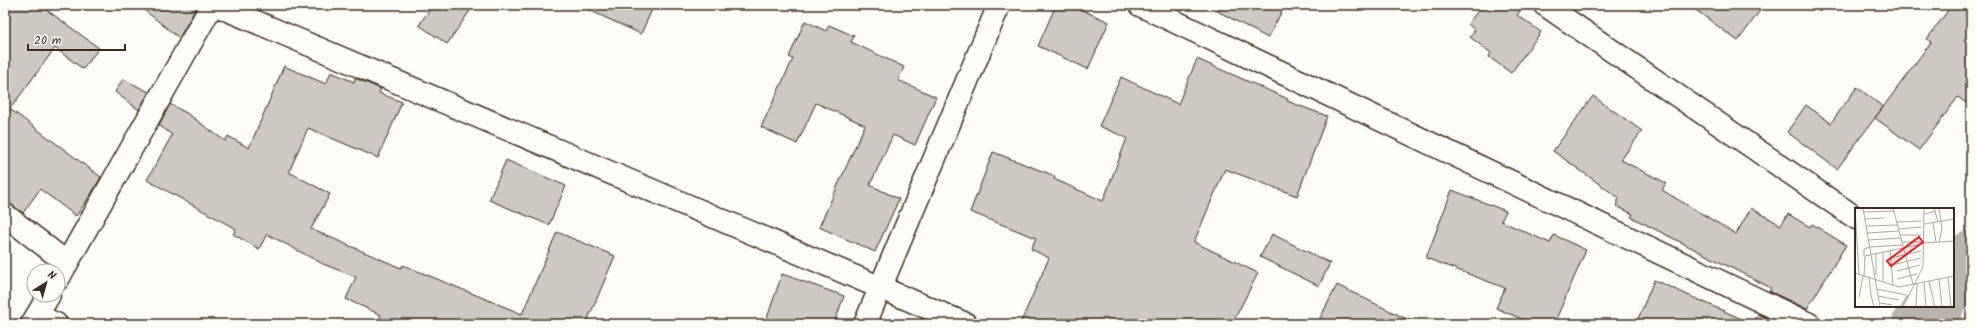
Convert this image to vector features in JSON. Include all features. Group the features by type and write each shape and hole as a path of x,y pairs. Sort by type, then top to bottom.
{"street":[{"path":"66,264 212,5"},
{"path":"216,5 966,324"},
{"path":"865,324 879,286 999,5"},
{"path":"1140,5 1809,324"},
{"path":"1546,5 1855,217"},
{"path":"5,215 54,263"},
{"path":"42,321 47,303"}],"building":[{"path":"5,5 40,5 99,48 83,69 55,48 10,109 101,177 76,216 40,189 23,213 12,205 5,203"},
{"path":"138,5 198,5 179,38"},
{"path":"433,5 474,5 447,44 419,25"},
{"path":"578,5 654,5 641,34"},
{"path":"1056,5 1071,5 1109,22 1088,69 1038,46"},
{"path":"1206,5 1285,5 1268,38"},
{"path":"1482,5 1524,5 1517,15 1541,32 1511,73 1489,57 1491,53 1470,37 1475,30 1468,24"},
{"path":"1689,5 1764,5 1738,41"},
{"path":"1952,5 1971,5 1971,107 1958,97 1919,150 1875,118 1931,42 1927,39"},
{"path":"805,21 826,31 829,25 854,36 851,42 904,67 898,80 936,97 915,145 893,135 870,185 899,199 875,252 819,227 865,125 816,103 797,144 761,127 793,59 789,57"},
{"path":"1197,59 1288,99 1287,101 1327,116 1297,196 1225,169 1194,242 1258,273 1232,324 1020,324 1049,258 1031,249 1036,238 970,212 993,152 1055,176 1054,179 1103,201 1127,138 1099,126 1121,77 1178,104"},
{"path":"284,66 326,84 331,72 354,82 355,78 381,89 379,93 402,102 378,158 308,128 289,172 330,194 311,229 401,268 403,265 522,314 557,232 615,256 586,324 377,324 381,315 346,299 356,277 323,264 267,234 259,249 233,234 236,229 147,180 172,135 159,125 170,104 188,114 225,141 228,136 249,148"},
{"path":"123,79 149,92 139,110 115,92"},
{"path":"1857,87 1883,107 1837,169 1787,132 1806,105 1831,123"},
{"path":"1593,96 1642,131 1621,160 1666,183 1662,190 1736,234 1751,208 1781,225 1788,214 1810,227 1812,224 1846,245 1807,309 1769,291 1771,288 1631,217 1633,214 1616,206 1619,198 1553,151"},
{"path":"506,160 566,186 549,225 489,200"},
{"path":"1452,190 1506,211 1501,221 1550,243 1554,235 1586,250 1554,324 1533,324 1496,308 1505,288 1426,258"},
{"path":"1272,234 1330,263 1319,286 1260,257"},
{"path":"782,274 844,296 834,324 765,324"},
{"path":"1654,280 1753,324 1636,324"},
{"path":"1337,285 1417,324 1317,324"},
{"path":"1758,314 1780,324 1754,324"}],"waterway":[{"path":"1954,282 1971,260"},
{"path":"1921,324 1934,307"}]}
